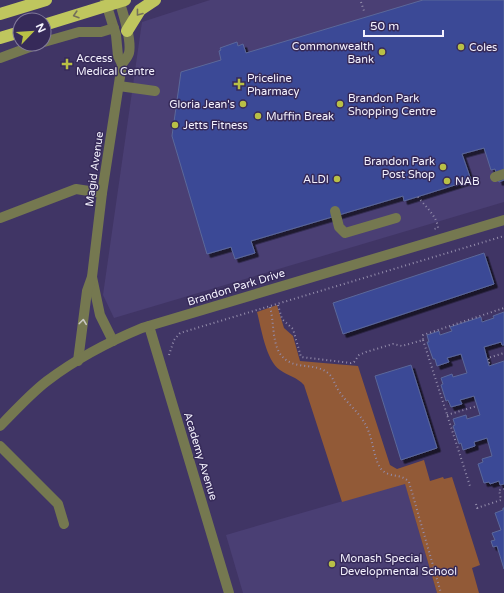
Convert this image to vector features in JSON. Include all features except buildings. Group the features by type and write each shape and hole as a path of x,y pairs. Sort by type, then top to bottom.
{"highway":[{"path":"0,14 46,0"},
{"path":"127,31 140,10 156,0"},
{"path":"52,22 106,3 121,1"},
{"path":"0,38 12,34"}],"street":[{"name":"Magid Avenue","path":"78,361 87,291 92,276 102,193 122,64 129,50 121,1"},
{"name":"Magid Avenue","path":"106,3 114,28 118,56 122,64"},
{"path":"52,40 84,31 101,32 114,28"},
{"path":"0,58 16,52"},
{"path":"119,86 155,91"},
{"path":"0,218 76,189 102,193"},
{"path":"335,211 339,226 345,233 396,218"},
{"name":"Brandon Park Drive","path":"0,426 46,382 89,353 112,341 149,326 504,220"},
{"name":"Magid Avenue","path":"92,276 100,315 112,341"},
{"name":"Academy Avenue","path":"149,326 229,593"},
{"path":"0,446 58,504 64,524"}],"path":[{"path":"361,2 364,11"},
{"path":"418,197 426,209 435,217 438,225 438,228 428,231 430,242"},
{"path":"171,361 169,354 170,349 174,340 180,333 278,305 504,236"},
{"path":"278,305 282,319 293,329 301,357 354,362 359,355 366,352 393,344 402,346 423,340"},
{"path":"270,307 277,344 283,357 293,364 319,368 329,374 338,390 365,423 379,464 383,470 389,474 405,477 410,482 441,593"},
{"path":"470,486 423,340 423,335 504,308"},
{"path":"488,362 490,362 488,358 504,353"},
{"path":"447,415 477,406"},
{"path":"476,508 501,500 499,490 504,489"},
{"path":"476,504 478,511"}],"shaded area":[{"name":"Brandon Park Shopping Centre","path":"210,0 504,0 504,202 114,318 103,295 142,22"},
{"path":"277,305 284,328 293,336 300,361 358,366 390,465 397,469 424,460 430,481 443,477 444,479 452,477 480,565 472,568 479,593 437,593 405,484 342,502 304,385 275,366 265,343 257,312"},
{"name":"Monash Special Developmental School","path":"405,483 437,593 243,593 226,535"}],"place":[{"name":"Coles","path":"461,47"},
{"name":"Commonwealth Bank","path":"382,52"},
{"name":"Access Medical Centre","path":"67,64"},
{"name":"Priceline Pharmacy","path":"239,84"},
{"name":"Gloria Jean's","path":"243,104"},
{"name":"Brandon Park Shopping Centre","path":"340,104"},
{"name":"Muffin Break","path":"258,116"},
{"name":"Jetts Fitness","path":"175,125"},
{"name":"Brandon Park Post Shop","path":"443,167"},
{"name":"ALDI","path":"337,179"},
{"name":"NAB","path":"447,181"},
{"name":"Monash Special Developmental School","path":"332,564"}]}
